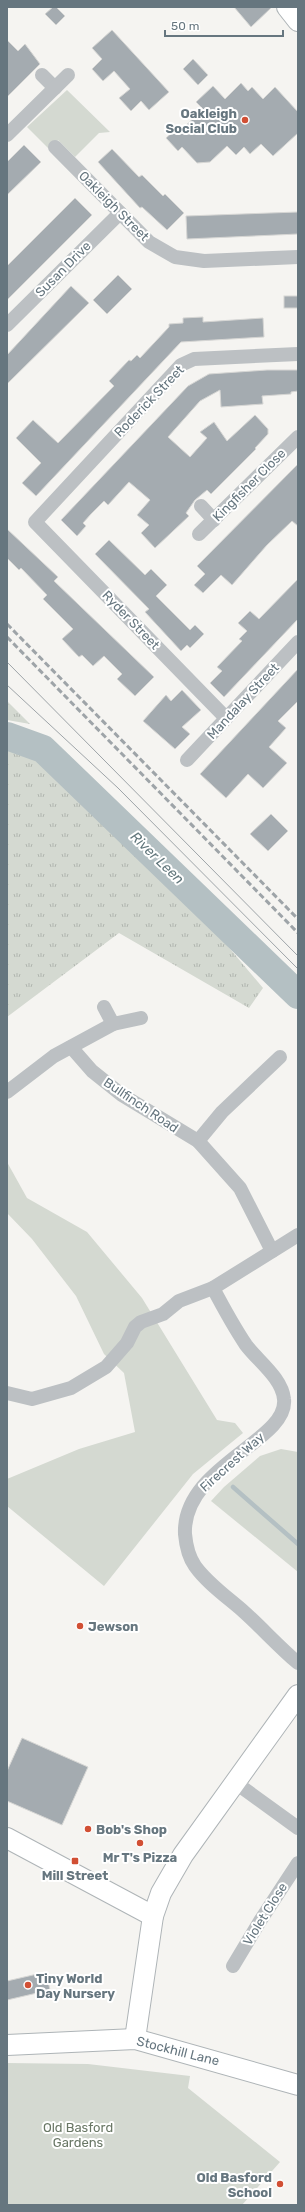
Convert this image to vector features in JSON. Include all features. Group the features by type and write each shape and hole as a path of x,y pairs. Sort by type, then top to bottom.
{"main road":[{"path":"287,7 298,21"},
{"path":"135,2039 153,1916 169,1877 298,1695"},
{"path":"7,1838 153,1916"},
{"name":"Stockhill Lane","path":"7,2045 135,2039 298,2085"}],"street":[{"path":"42,74 55,88"},
{"path":"7,135 68,75"},
{"name":"Oakleigh Street","path":"55,147 150,242 175,257 204,260 298,257"},
{"name":"Susan Drive","path":"7,325 120,213"},
{"name":"Roderick Street","path":"35,522 181,365 194,359 298,354"},
{"name":"Kingfisher Close","path":"199,534 298,437"},
{"path":"201,506 214,520"},
{"name":"Ryder Street","path":"35,522 226,718"},
{"name":"Mandalay Street","path":"187,760 298,642"},
{"path":"104,1007 114,1024"},
{"path":"7,1092 54,1056 114,1024 141,1018"},
{"name":"Bullfinch Road","path":"71,1047 92,1071 122,1095 198,1141 240,1188 272,1251"},
{"path":"198,1141 222,1112 280,1057"},
{"path":"7,1393 32,1399 71,1388 106,1367 127,1343 135,1327 141,1322 163,1314 180,1301 213,1288 298,1235"},
{"name":"Firecrest Way","path":"213,1288 246,1345 291,1401 282,1410 276,1422 211,1477 195,1495 186,1517 185,1533 188,1554 200,1573 298,1663"},
{"path":"236,1783 298,1828"},
{"name":"Violet Close","path":"233,1966 298,1863"}],"green space":[{"path":"67,90 110,132 99,133 75,157 58,140 49,149 27,127"},
{"path":"7,701 30,724 7,720"},
{"path":"7,736 45,746 168,875 263,988 249,1008 119,933 7,1017"},
{"path":"7,1162 27,1198 87,1232 142,1298 217,1420 235,1423 243,1433 193,1474 104,1586 7,1506 7,1479 79,1449 135,1432 124,1373 104,1354 76,1296 32,1239 7,1213"},
{"path":"281,1449 298,1452 298,1572 211,1501 224,1487 260,1456"},
{"name":"Old Basford Gardens","path":"7,2063 88,2064 190,2076 188,2088 280,2162 242,2205 7,2205"}],"building":[{"path":"53,7 56,7 65,16 56,25 45,14"},
{"path":"234,7 272,7 251,27"},
{"path":"112,30 169,92 149,110 141,101 131,111 119,98 130,89 114,71 103,81 92,69 102,59 92,48"},
{"path":"7,40 18,51 25,44 40,64 7,97"},
{"path":"193,59 208,75 198,85 183,69"},
{"name":"Oakleigh Social Club","path":"241,83 248,91 252,87 263,99 275,87 298,112 298,133 273,156 261,144 250,154 244,147 236,155 227,146 210,162 197,163 182,147 178,151 166,138 177,128 180,131 203,109 196,102 213,86 225,99"},
{"path":"24,145 41,162 7,195 7,162"},
{"path":"112,149 139,177 142,175 163,196 165,194 184,213 167,230 142,207 140,208 98,162"},
{"path":"75,198 92,215 7,300 7,266"},
{"path":"298,212 298,234 187,239 186,216"},
{"path":"118,275 132,289 107,314 93,300"},
{"path":"71,286 89,303 7,384 7,355"},
{"path":"284,296 298,296 298,308 284,308"},
{"path":"203,317 203,322 263,318 264,337 181,342 36,496 22,483 41,463 16,438 33,420 58,443 114,386 109,381 129,360 131,361 137,355 140,358 169,327 169,324 183,323 183,318"},
{"path":"267,370 298,370 298,391 291,392 291,394 262,396 263,404 221,407 220,390 200,401 168,437 190,457 207,438 200,432 214,422 227,441 255,415 268,429 268,434 255,448 256,449 211,494 207,490 195,500 186,513 189,516 155,548 141,533 149,525 137,515 150,500 129,482 108,505 104,501 91,514 83,523 86,526 77,536 61,520 188,386 209,374"},
{"path":"298,464 298,526 292,521 267,545 232,585 221,575 203,593 194,585 205,574 197,566"},
{"path":"7,529 58,577 54,581 154,677 135,696 117,679 122,674 104,656 93,666 82,655 79,657 62,639 73,629 43,599 47,595 21,568 19,570 7,558"},
{"path":"109,540 145,575 151,569 167,585 156,596 190,630 195,625 204,634 190,648 187,645 181,651 145,612 149,609 95,554"},
{"path":"298,579 298,619 224,697 210,683 222,671 217,667 242,641 239,639 247,631 238,623 250,611 259,619"},
{"path":"298,669 298,701 278,721 286,728 269,747 287,763 263,788 248,774 226,798 200,774"},
{"path":"182,690 201,710 182,727 190,734 175,749 143,721 166,695 171,701"},
{"path":"271,814 288,831 268,851 250,834"},
{"path":"22,1738 88,1767 62,1825 7,1801 7,1771"},
{"name":"Tiny World Day Nursery","path":"46,1972 50,1990 7,2000 7,1981"}],"waterway":[{"name":"River Leen","path":"7,736 43,749 298,995"},
{"path":"233,1487 298,1544"}],"tram line":[{"path":"7,662 298,956"},
{"path":"7,685 118,788 298,969"}],"railway":[{"path":"7,624 298,919"},
{"path":"7,637 298,933"}],"place":[{"name":"Oakleigh Social Club","path":"245,120"},
{"name":"Jewson","path":"80,1626"},
{"name":"Bob's Shop","path":"88,1829"},
{"name":"Mr T's Pizza","path":"140,1843"},
{"name":"Mill Street","path":"75,1861"},
{"name":"Tiny World Day Nursery","path":"28,1985"},
{"name":"Old Basford School","path":"280,2184"}]}
